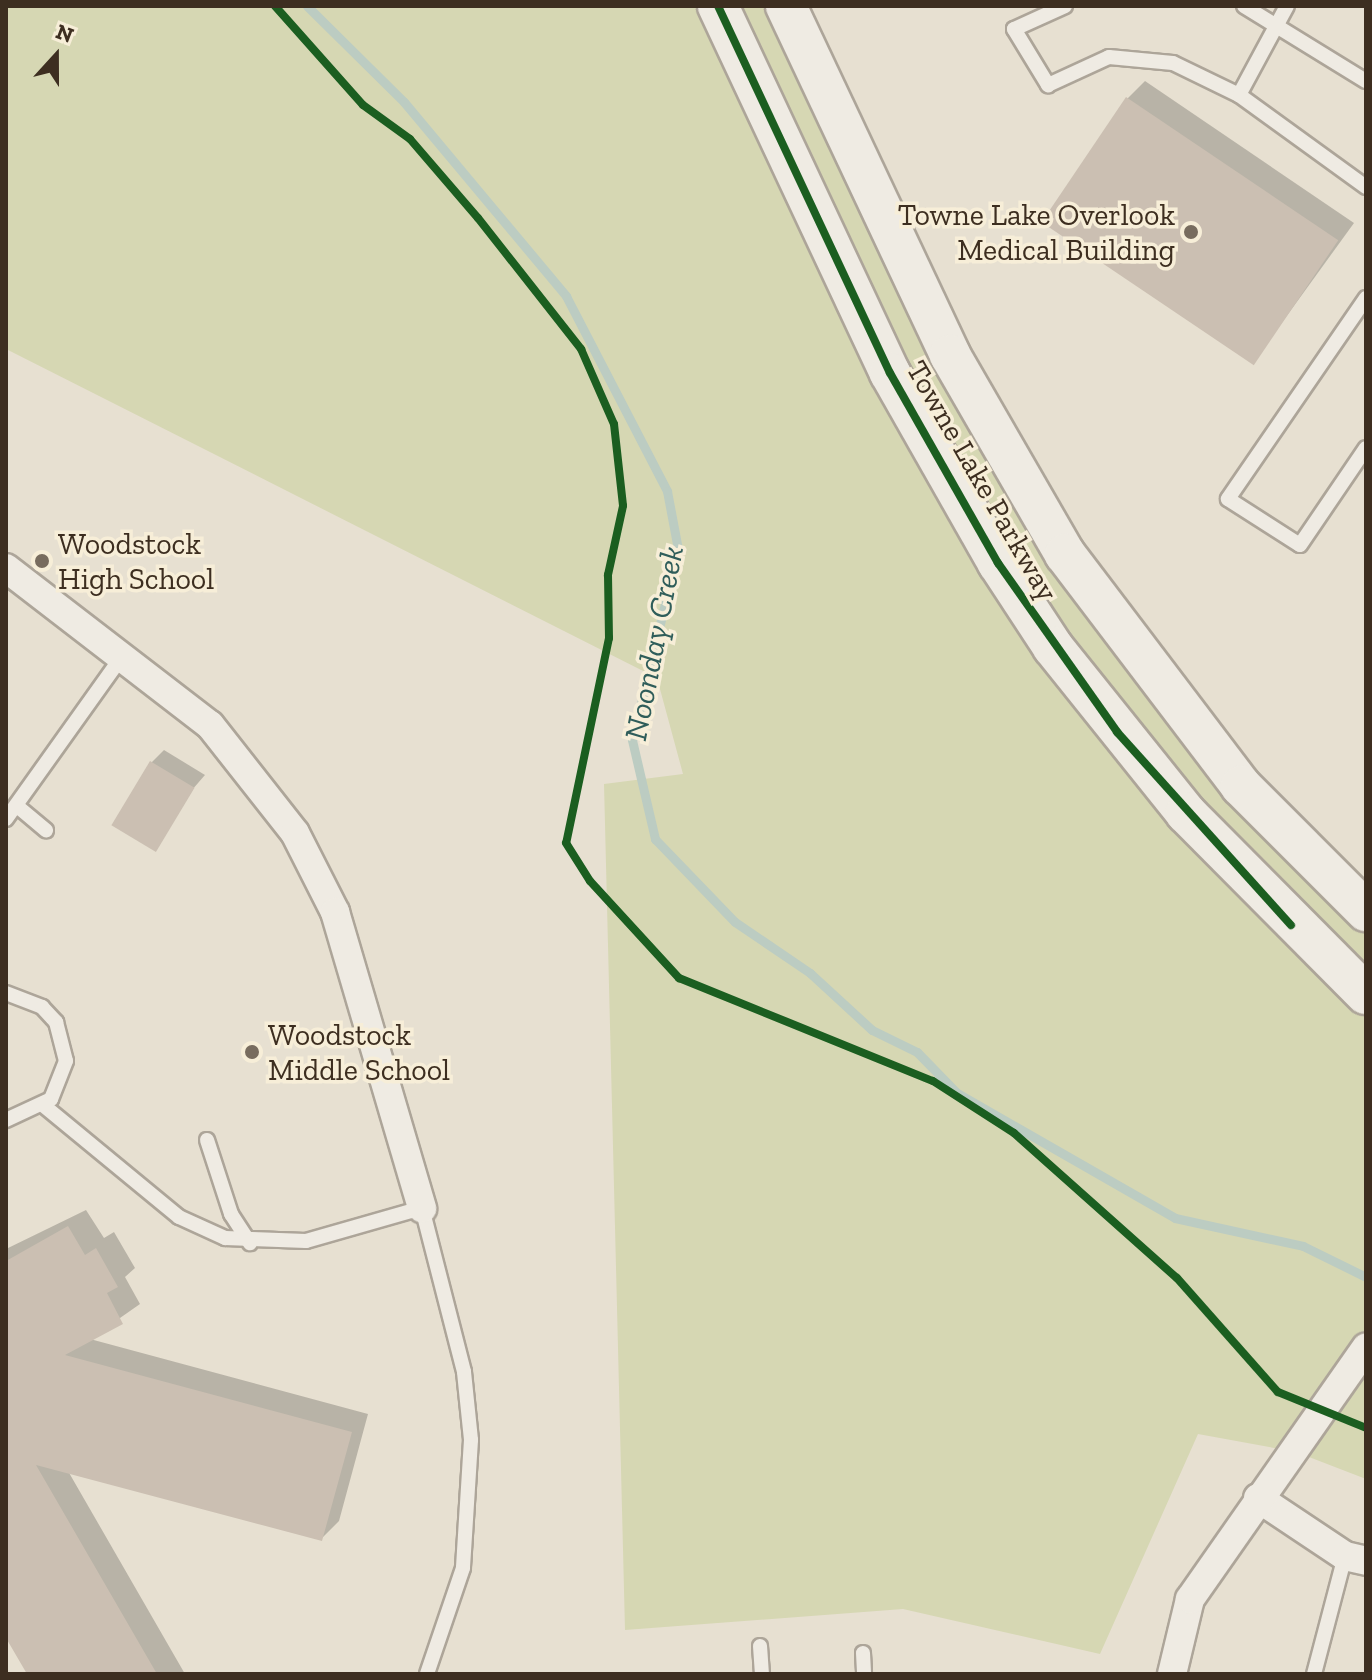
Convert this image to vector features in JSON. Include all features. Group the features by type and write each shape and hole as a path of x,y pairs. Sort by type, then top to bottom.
{"main road":[{"name":"Towne Lake Parkway","path":"719,6 890,373 998,563 1053,647 1186,813 1366,994"},
{"name":"Towne Lake Parkway","path":"786,6 950,355 1065,554 1241,786 1366,911"}],"street":[{"path":"6,568 123,655 226,743 318,872 378,1045 422,1208"},
{"path":"1172,1674 1190,1599 1277,1470 1366,1348"},
{"path":"1258,1498 1356,1558"}],"lane":[{"path":"1065,6 1014,29 1048,85 1109,57 1173,63 1239,95 1366,187"},
{"path":"1244,6 1279,22 1366,81"},
{"path":"1239,95 1287,6"},
{"path":"1366,298 1228,499 1300,545 1366,448"},
{"path":"6,819 123,655"},
{"path":"17,806 46,830"},
{"path":"6,993 42,1007 64,1041 62,1082 43,1105 6,1120"},
{"path":"43,1105 179,1217 250,1243 306,1241 422,1208 464,1372 471,1440 463,1568 427,1674"},
{"path":"207,1140 231,1214 250,1243"},
{"path":"1314,1674 1356,1558"},
{"path":"760,1646 762,1674"},
{"path":"863,1653 864,1674"}],"green space":[{"path":"6,6 798,6 990,391 1183,722 1366,902 1366,1479 1296,1452 1198,1434 1100,1654 903,1609 625,1630 604,784 683,774 657,678 6,349"}],"building":[{"name":"Towne Lake Overlook Medical Building","path":"1126,97 1338,240 1254,365 1042,222"},
{"path":"150,761 195,788 156,852 111,825"},
{"path":"68,1226 85,1255 96,1248 118,1287 107,1293 123,1324 65,1355 352,1432 322,1541 36,1465 157,1674 27,1674 6,1638 6,1261"}],"waterway":[{"name":"Noonday Creek","path":"307,6 404,102 566,296 667,491 678,549 632,740 655,839 735,922 810,973 872,1030 917,1052 957,1093 1175,1218 1303,1246 1366,1277"}],"cycle path":[{"path":"275,6 363,105 410,139 478,218 581,349 614,424 623,506 608,575 609,638 566,843 590,881 679,978 933,1081 1014,1133 1177,1278 1278,1392 1366,1428"},
{"path":"718,6 890,373 998,563 1117,732 1291,925"}],"place":[{"name":"Towne Lake Overlook Medical Building","path":"1191,232"},
{"name":"Woodstock High School","path":"42,561"},
{"name":"Woodstock Middle School","path":"252,1052"}]}
